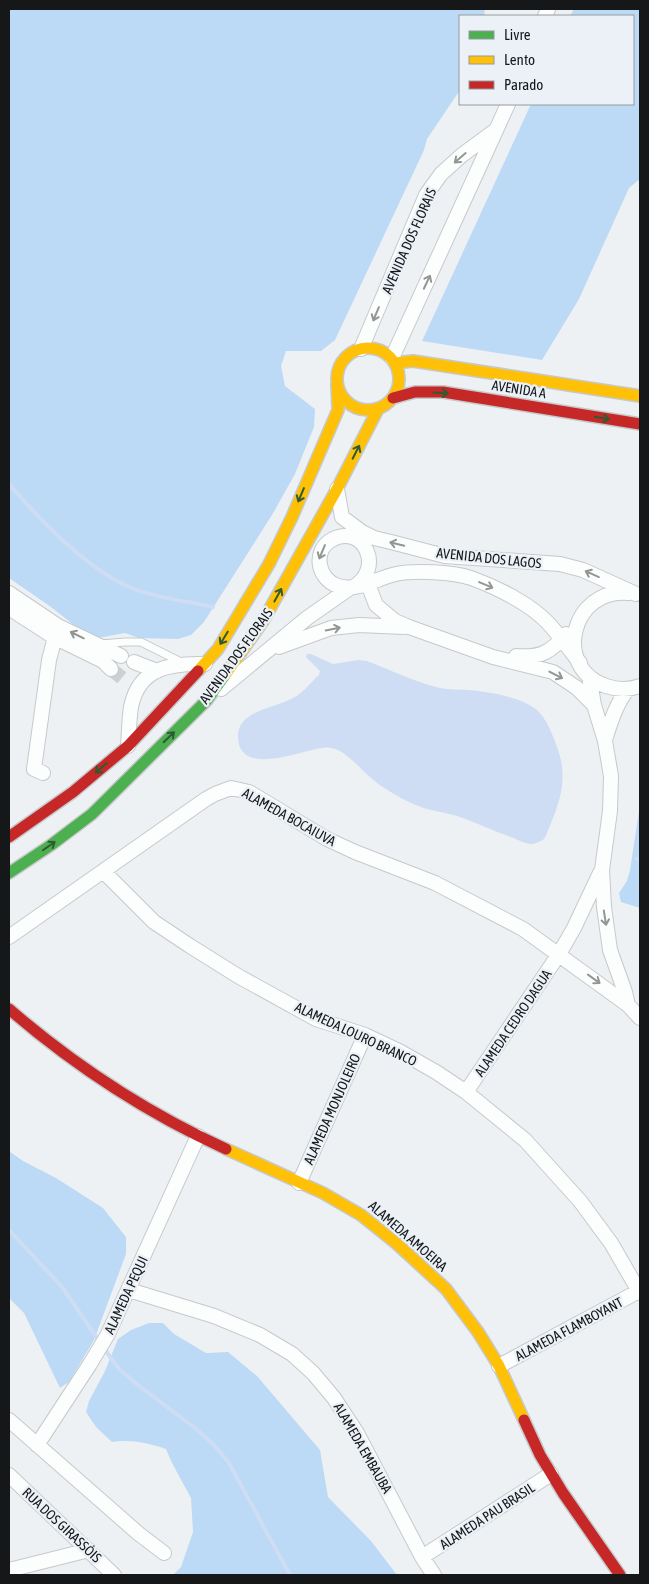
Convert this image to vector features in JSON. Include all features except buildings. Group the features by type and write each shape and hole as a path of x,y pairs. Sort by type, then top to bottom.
{"street":[{"path":"393,398 399,381 394,360 508,105"},
{"name":"AVENIDA DOS FLORAIS","path":"9,873 50,845 128,746 218,650 269,564 292,517 338,410 337,374 340,366 345,358 361,349 426,195 441,174 462,155 498,128"},
{"path":"361,349 371,348 380,351 394,360"},
{"name":"AVENIDA A","path":"394,360 413,361 640,396"},
{"path":"337,384 344,400 352,406 360,410 378,409"},
{"name":"AVENIDA A","path":"393,398 415,392 443,392 640,424"},
{"name":"AVENIDA DOS FLORAIS","path":"9,837 82,803 207,700 263,621 337,489 378,409 393,398"},
{"path":"337,489 342,517 354,538 368,552 370,564 366,580 373,599 376,605 389,616 409,628 493,657 553,672 577,688 594,705"},
{"name":"AVENIDA DOS LAGOS","path":"342,517 362,532 374,538 445,556 560,564 584,570 638,595"},
{"path":"351,588 337,586 322,574 319,562 322,550 330,541 342,536 374,538"},
{"path":"439,574 445,556"},
{"path":"207,700 307,618 351,588 366,580 412,572 470,578 498,590 517,600 549,624 590,676 604,685 620,689 634,687"},
{"path":"9,592 56,631"},
{"name":"AVENIDA DOS LAGOS","path":"493,657 536,656 549,651 578,621 588,606 602,597 619,592 638,595"},
{"path":"359,625 368,619 373,599"},
{"path":"9,608 109,656"},
{"path":"578,621 574,646 580,663"},
{"path":"242,671 283,645 331,628 359,625 409,628"},
{"path":"43,773 34,769 49,660 56,631"},
{"path":"134,662 158,671"},
{"path":"128,746 132,686 158,671 186,664 205,664"},
{"path":"590,676 594,705 605,741 611,776 610,811 602,870 604,907 610,950 628,1005"},
{"path":"605,741 612,716 621,698 634,687"},
{"name":"ALAMEDA BOCAIUVA","path":"9,937 206,800 226,789 237,789 249,792 327,839 355,852 436,883 483,907 523,929 559,954"},
{"name":"ALAMEDA CEDRO DAGUA","path":"466,1092 559,954 574,928 602,870"},
{"name":"ALAMEDA LOURO BRANCO","path":"103,871 154,922 238,976 316,1019 365,1035 399,1051 466,1092 525,1140 580,1200 611,1243 640,1292"},
{"path":"559,954 628,1005 640,1018"},
{"name":"ALAMEDA AMOEIRA","path":"9,1008 22,1021 93,1074 129,1097 198,1136 323,1193 361,1215 396,1243 446,1289 478,1332 499,1366 540,1455 551,1474 620,1575"},
{"name":"ALAMEDA MONJOLEIRO","path":"299,1182 365,1035"},
{"name":"ALAMEDA PEQUI","path":"38,1445 108,1334 198,1136"},
{"name":"ALAMEDA EMBAUBA","path":"129,1290 214,1316 260,1334 292,1354 313,1373 334,1398 358,1433 422,1557 434,1575"},
{"name":"ALAMEDA FLAMBOYANT","path":"499,1366 640,1292"},
{"path":"9,1420 139,1534 164,1553"},
{"name":"ALAMEDA PAU BRASIL","path":"422,1557 551,1474"},
{"name":"RUA DOS GIRASSÓIS","path":"9,1476 114,1575"},
{"path":"9,1570 89,1550"}],"lane":[{"path":"109,656 125,642 141,642 186,664"}],"shaded area":[{"path":"9,9 485,9 484,15 459,15 459,91 427,139 424,150 335,340 321,351 286,351 281,366 285,386 315,409 314,427 295,474 272,515 204,622 191,635 178,639 139,638 125,633 98,638 84,633 9,578"},
{"path":"574,9 640,9 640,179 629,188 579,299 542,360 422,341 531,105 634,105 634,15 571,15"},
{"path":"307,654 333,664 358,660 367,661 443,689 494,693 513,698 537,710 551,732 560,755 562,770 559,799 544,839 533,844 527,843 457,816 426,809 412,803 379,785 350,758 338,750 323,748 272,759 259,759 248,756 240,748 238,735 240,727 251,715 297,696 319,675 320,671 306,657"},
{"path":"640,805 640,908 621,902 619,893 627,881 630,870"},
{"path":"9,1151 103,1208 126,1237 126,1254 94,1340 69,1382 60,1388 24,1313 9,1298"},
{"path":"149,1323 163,1323 174,1334 206,1353 228,1352 257,1376 320,1450 328,1497 371,1541 397,1575 173,1575 181,1567 193,1532 191,1498 166,1449 139,1442 112,1442 96,1427 86,1412 89,1401 105,1371 118,1339 131,1330"}],"waterway":[{"path":"9,484 66,544 117,581 154,595 213,607"},
{"path":"9,1230 62,1287 99,1341"},
{"path":"103,1347 119,1369 195,1428 214,1445 229,1463 290,1575"}],"tunnel":[{"path":"111,669 127,682"}],"traffic: fast":[{"path":"9,873 51,845 92,814 207,700 225,675"}],"traffic: slow":[{"path":"368,348 380,350 390,357 397,367 399,379 397,391 390,401 380,408 368,410 356,408 346,401 339,391 337,379 339,367 346,357 356,350 368,348"},
{"path":"395,363 413,361 640,396"},
{"path":"198,671 218,649 269,564 292,517 338,410 337,384"},
{"path":"225,675 263,621 337,489 378,409"},
{"path":"226,1149 323,1193 361,1215 396,1243 446,1289 478,1332 499,1366 524,1420"}],"traffic: jam":[{"path":"393,398 415,392 443,392 640,424"},
{"path":"9,837 73,792 128,746 198,671"},
{"path":"9,1009 59,1049 112,1086 168,1120 226,1149"},
{"path":"524,1420 540,1455 563,1493 620,1575"}]}
